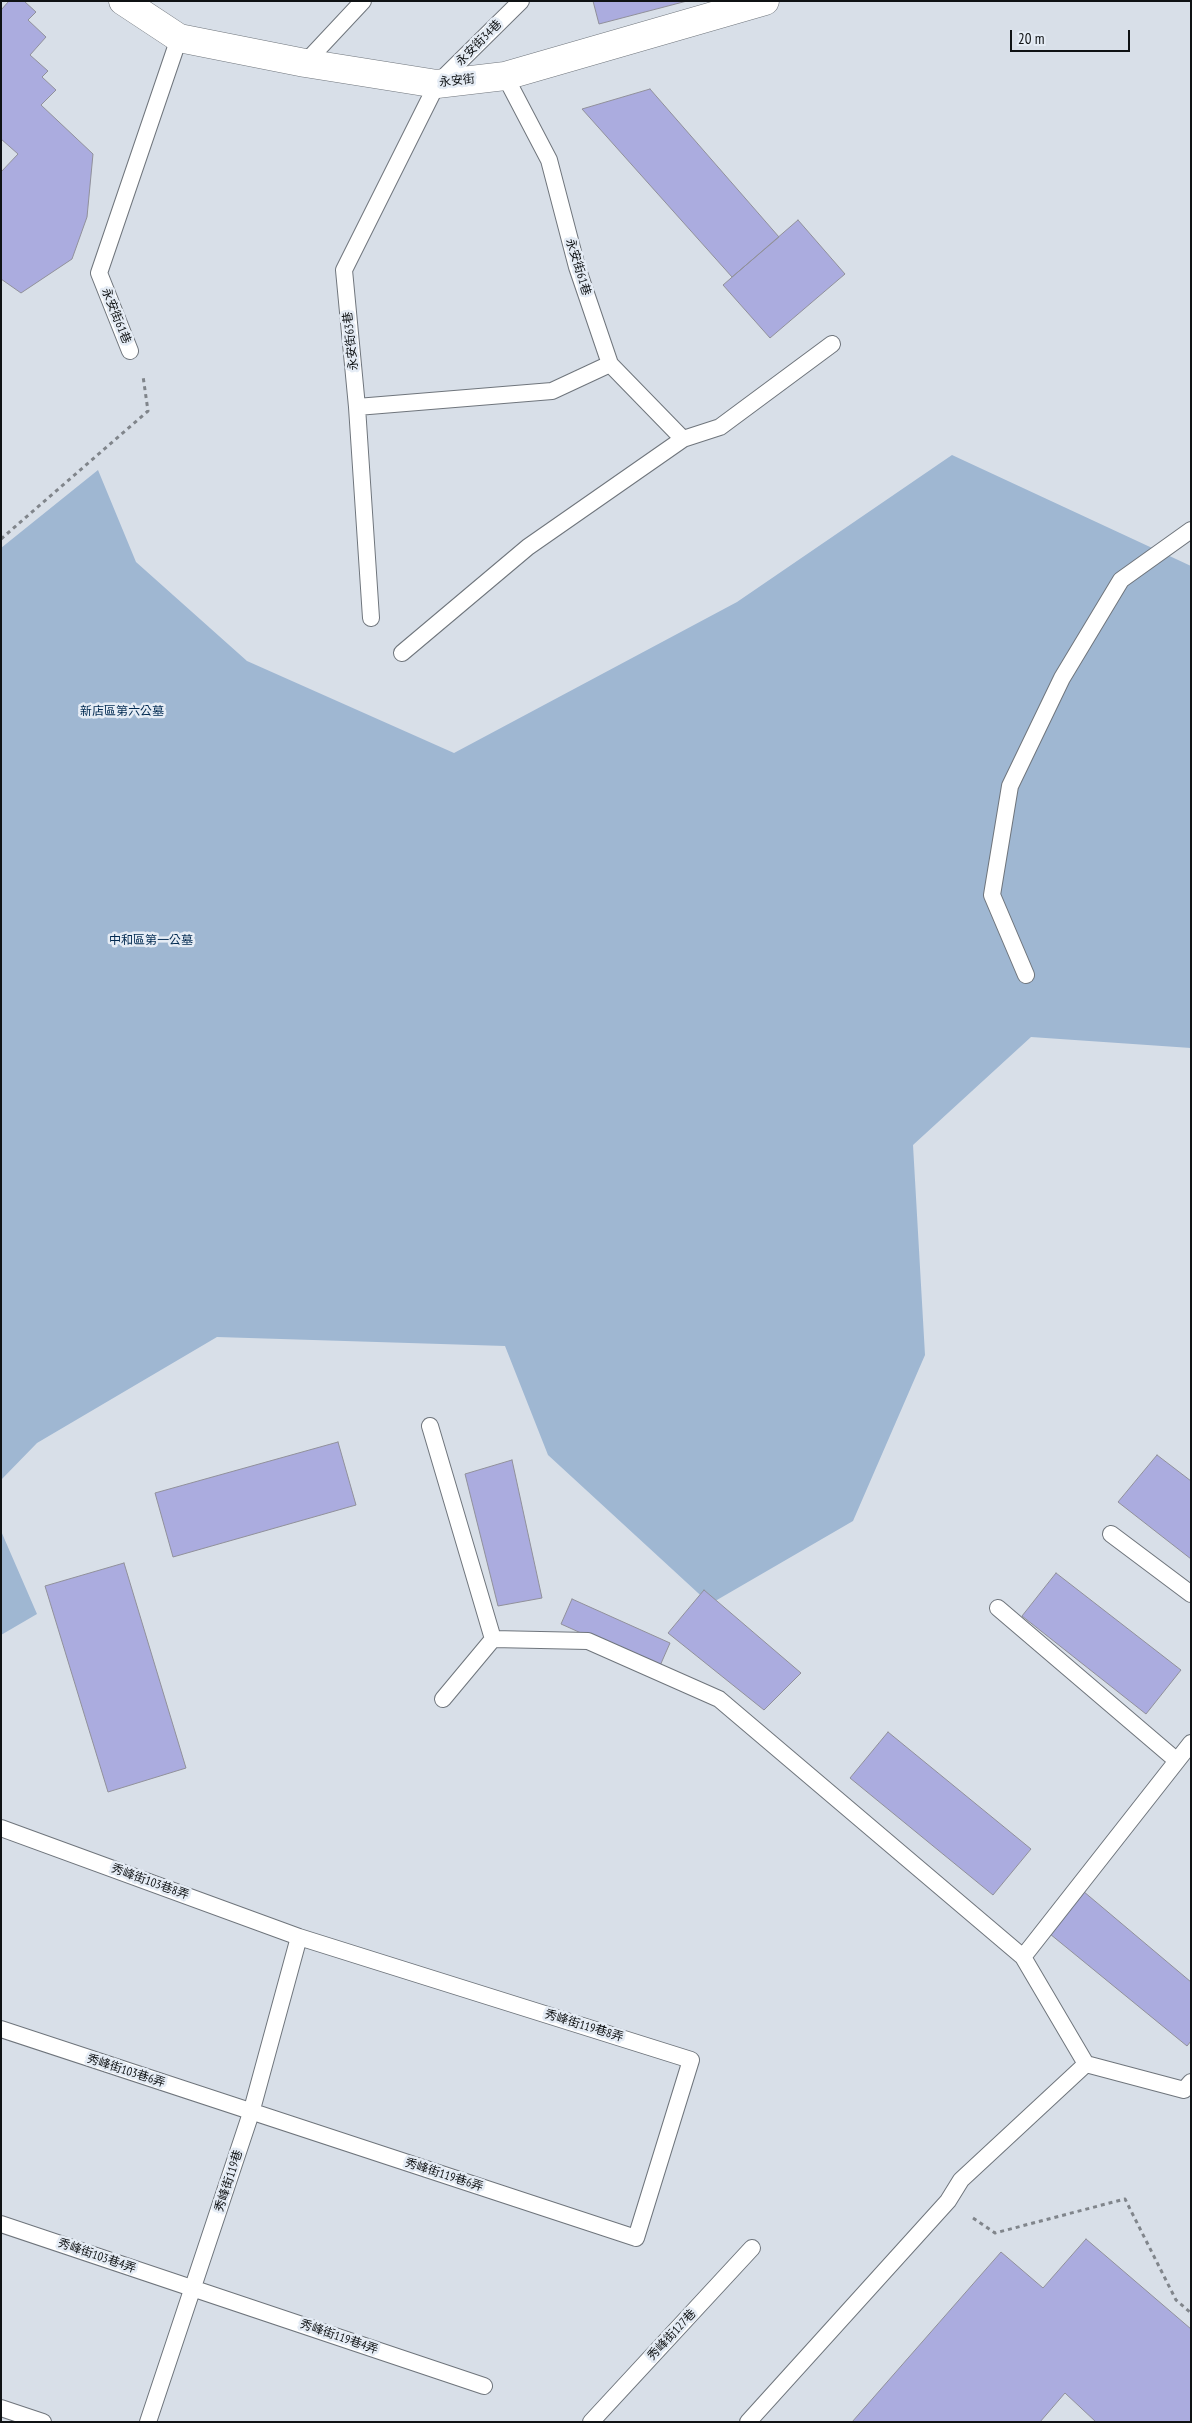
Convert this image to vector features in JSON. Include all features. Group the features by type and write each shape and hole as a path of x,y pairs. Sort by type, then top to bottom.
{"street":[{"name":"永安街","path":"123,1 179,38 305,62 437,84 505,76 765,1"}],"lane":[{"path":"305,62 363,1"},
{"name":"永安街34巷","path":"437,84 521,1"},
{"name":"永安街61巷","path":"130,351 99,273 179,38"},
{"name":"永安街61巷","path":"505,76 549,160 577,267 610,364 683,439"},
{"name":"永安街63巷","path":"371,618 357,407 344,270 437,84"},
{"path":"402,653 528,547 683,439 720,427 832,344"},
{"path":"357,407 552,392 610,364"},
{"path":"1026,975 992,895 1010,786 1062,678 1121,580 1191,530"},
{"path":"430,1426 493,1639"},
{"path":"1112,1534 1191,1594"},
{"path":"998,1608 1176,1760"},
{"path":"442,1699 493,1639"},
{"path":"493,1639 588,1641 719,1699 1023,1956 1086,2064 1189,2089"},
{"path":"1023,1956 1191,1743"},
{"name":"秀峰街103巷8弄","path":"1,1828 299,1937"},
{"name":"秀峰街119巷","path":"148,2422 252,2113 299,1937"},
{"name":"秀峰街119巷8弄","path":"299,1937 691,2060 636,2238"},
{"name":"秀峰街103巷6弄","path":"1,2029 252,2113"},
{"path":"748,2422 948,2200 961,2180 1086,2064"},
{"name":"秀峰街119巷6弄","path":"252,2113 636,2238"},
{"name":"秀峰街103巷4弄","path":"1,2224 194,2288"},
{"name":"秀峰街127巷","path":"592,2422 752,2248"},
{"name":"秀峰街119巷4弄","path":"194,2288 484,2386"},
{"path":"1,2408 43,2422"}],"path":[{"name":"永安街61巷","path":"1,539 148,411 144,378 130,351"},
{"path":"948,2200 995,2233 1125,2199 1176,2300 1191,2313"}],"green space":[{"path":"952,455 1191,566 1191,1048 1031,1037 913,1145 925,1355 853,1521 710,1604 548,1455 505,1346 217,1337 37,1443 1,1480 1,548 98,470 136,562 247,661 454,753 737,602"},
{"path":"1,1531 37,1614 1,1635"}],"building":[{"path":"9,1 24,1 36,12 28,20 46,37 30,55 48,71 42,77 56,90 41,105 93,154 87,217 72,259 21,293 1,279 1,172 18,154 1,139 1,10"},
{"path":"593,1 687,1 599,24"},
{"path":"650,89 779,237 732,277 582,109"},
{"path":"798,220 845,274 770,338 723,285"},
{"path":"338,1442 356,1505 173,1557 155,1493"},
{"path":"1157,1455 1191,1481 1191,1559 1118,1502"},
{"path":"512,1460 542,1598 498,1606 465,1474"},
{"path":"124,1563 186,1768 108,1792 45,1586"},
{"path":"1056,1573 1181,1670 1146,1714 1022,1616"},
{"path":"704,1590 801,1673 764,1710 668,1633"},
{"path":"572,1599 670,1643 659,1668 561,1624"},
{"path":"888,1732 1031,1849 993,1895 850,1778"},
{"path":"1083,1891 1191,1982 1191,2041 1187,2046 1050,1934"},
{"path":"1086,2239 1191,2329 1191,2422 1096,2422 1065,2393 1040,2422 852,2422 1001,2252 1043,2288"}],"park label":[{"name":"新店區第六公墓","path":"122,712"},
{"name":"中和區第一公墓","path":"151,941"}]}
